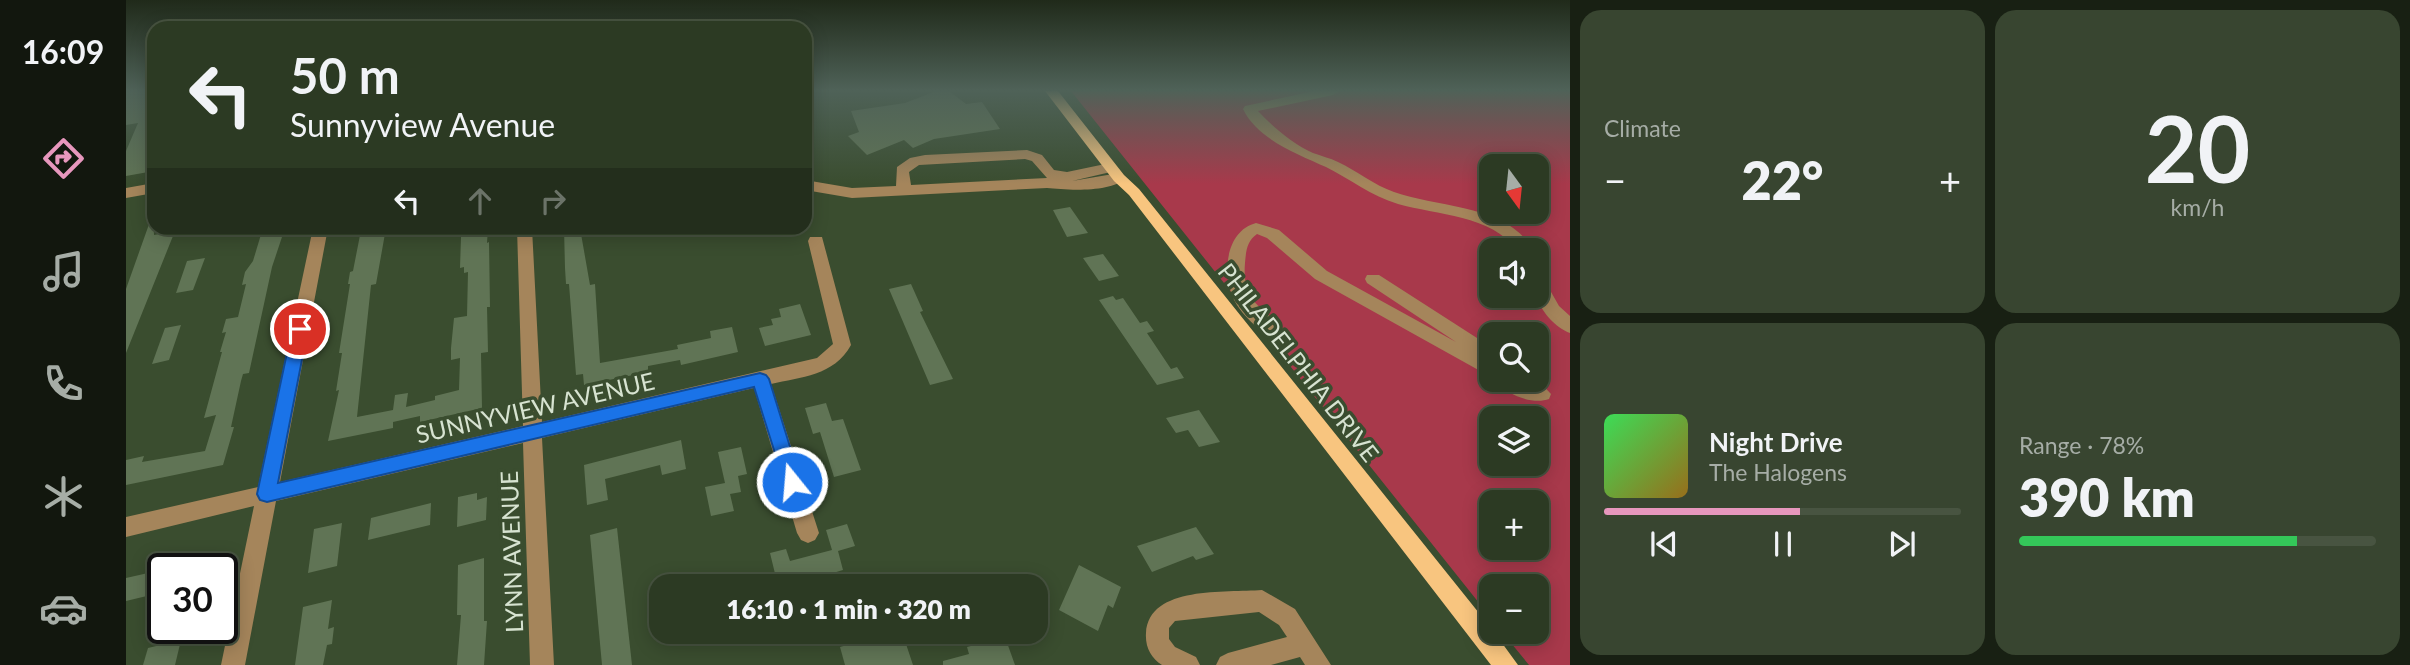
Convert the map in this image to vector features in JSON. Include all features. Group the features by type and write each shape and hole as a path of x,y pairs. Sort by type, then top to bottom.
{"main road":[{"name":"PHILADELPHIA DRIVE","path":"1075,122 1115,173 1134,192 1506,665"}],"street":[{"path":"1263,122 1307,156 1336,167 1386,194 1405,201 1433,205 1492,225 1515,238"},
{"path":"904,190 902,170 915,161 925,159 1027,154 1037,158 1049,174 1058,180 1078,186 1115,173"},
{"path":"812,187 835,192 1058,180"},
{"path":"128,196 147,190"},
{"path":"1281,339 1247,306 1236,289 1239,248 1247,232 1256,228 1273,234 1321,275 1479,363"},
{"path":"233,665 319,235"},
{"name":"LYNN AVENUE","path":"524,235 542,665"},
{"name":"SUNNYVIEW AVENUE","path":"126,527 760,379 816,369 832,359 842,345 816,241"},
{"path":"1373,279 1479,348"},
{"path":"1549,304 1570,326"},
{"path":"760,379 808,533"},
{"path":"1188,665 1167,655 1157,643 1158,623 1169,611 1192,606 1262,601 1287,617 1319,665"},
{"path":"1228,665 1305,644"}],"shaded area":[{"path":"1096,122 1570,122 1570,665 1529,665 1512,644 1549,644 1549,574 1479,574 1479,603"}],"building":[{"path":"126,122 147,122 147,172 126,176 126,151 138,123 126,125"},
{"path":"855,122 995,122 1000,129 934,139 913,148 904,140 867,155 848,136 859,132"},
{"path":"1070,207 1088,233 1067,237 1053,210"},
{"path":"147,230 147,235 173,235 126,353 126,289"},
{"path":"261,235 283,235 272,267 249,373 243,374 241,381 231,427 234,427 223,465 126,485 126,460 144,456 142,462 205,451 216,415 204,418 226,332 222,333 226,319 238,317 246,284 242,285 245,272 253,261"},
{"path":"360,235 385,235 376,284 371,285 357,417 393,410 395,395 408,393 406,407 435,400 435,396 459,390 460,358 451,360 451,348 454,318 467,316 468,272 464,273 464,267 460,268 461,237 488,235 490,307 487,307 488,352 481,353 482,408 420,422 420,416 393,422 393,428 328,441 339,390 336,391 342,353 339,353 350,272 353,271"},
{"path":"564,235 581,235 590,285 595,284 600,363 678,349 677,345 711,338 710,331 732,327 738,352 681,365 680,360 648,366 648,372 584,385 583,374 576,375 569,284 566,284"},
{"path":"1103,254 1119,276 1099,281 1083,258"},
{"path":"205,258 193,290 176,293 187,261"},
{"path":"911,284 923,311 920,312 953,379 930,385 889,289"},
{"path":"1113,296 1116,300 1123,298 1140,323 1147,321 1154,331 1147,333 1171,369 1177,367 1184,378 1157,385 1099,300"},
{"path":"800,304 811,335 765,346 759,328 773,325 771,319 781,317 779,309"},
{"path":"181,325 169,360 152,364 165,328"},
{"path":"826,403 832,421 843,419 861,470 834,477 820,432 813,434 805,408"},
{"path":"1199,410 1220,442 1199,447 1188,430 1176,433 1166,418"},
{"path":"681,440 686,469 662,475 660,465 605,479 608,500 587,505 584,465"},
{"path":"741,447 747,474 738,476 741,492 730,494 734,511 711,516 705,487 725,483 718,452"},
{"path":"477,493 477,500 487,497 486,520 457,527 458,497"},
{"path":"431,503 430,525 368,540 371,518"},
{"path":"342,523 337,566 308,573 314,529"},
{"path":"847,524 855,546 838,551 843,570 833,574 775,574 770,553 786,549 790,561 832,550 826,530"},
{"path":"1196,527 1214,554 1196,560 1193,556 1152,572 1137,546"},
{"path":"617,528 632,665 602,665 590,535"},
{"path":"484,558 484,621 487,621 484,665 457,665 461,615 457,615 458,565"},
{"path":"1079,565 1121,587 1113,608 1108,605 1098,631 1059,610"},
{"path":"147,573 147,596 126,601 126,578"},
{"path":"332,600 328,629 334,627 332,644 327,645 323,665 295,665 303,607"},
{"path":"180,644 175,665 143,665 148,648"},
{"path":"850,644 906,644 913,665 845,665 840,647"},
{"path":"978,644 1008,644 1015,665 943,665 943,661 969,654 967,647"}],"route":[{"path":"300,329 267,494 760,379 792,482"}]}
